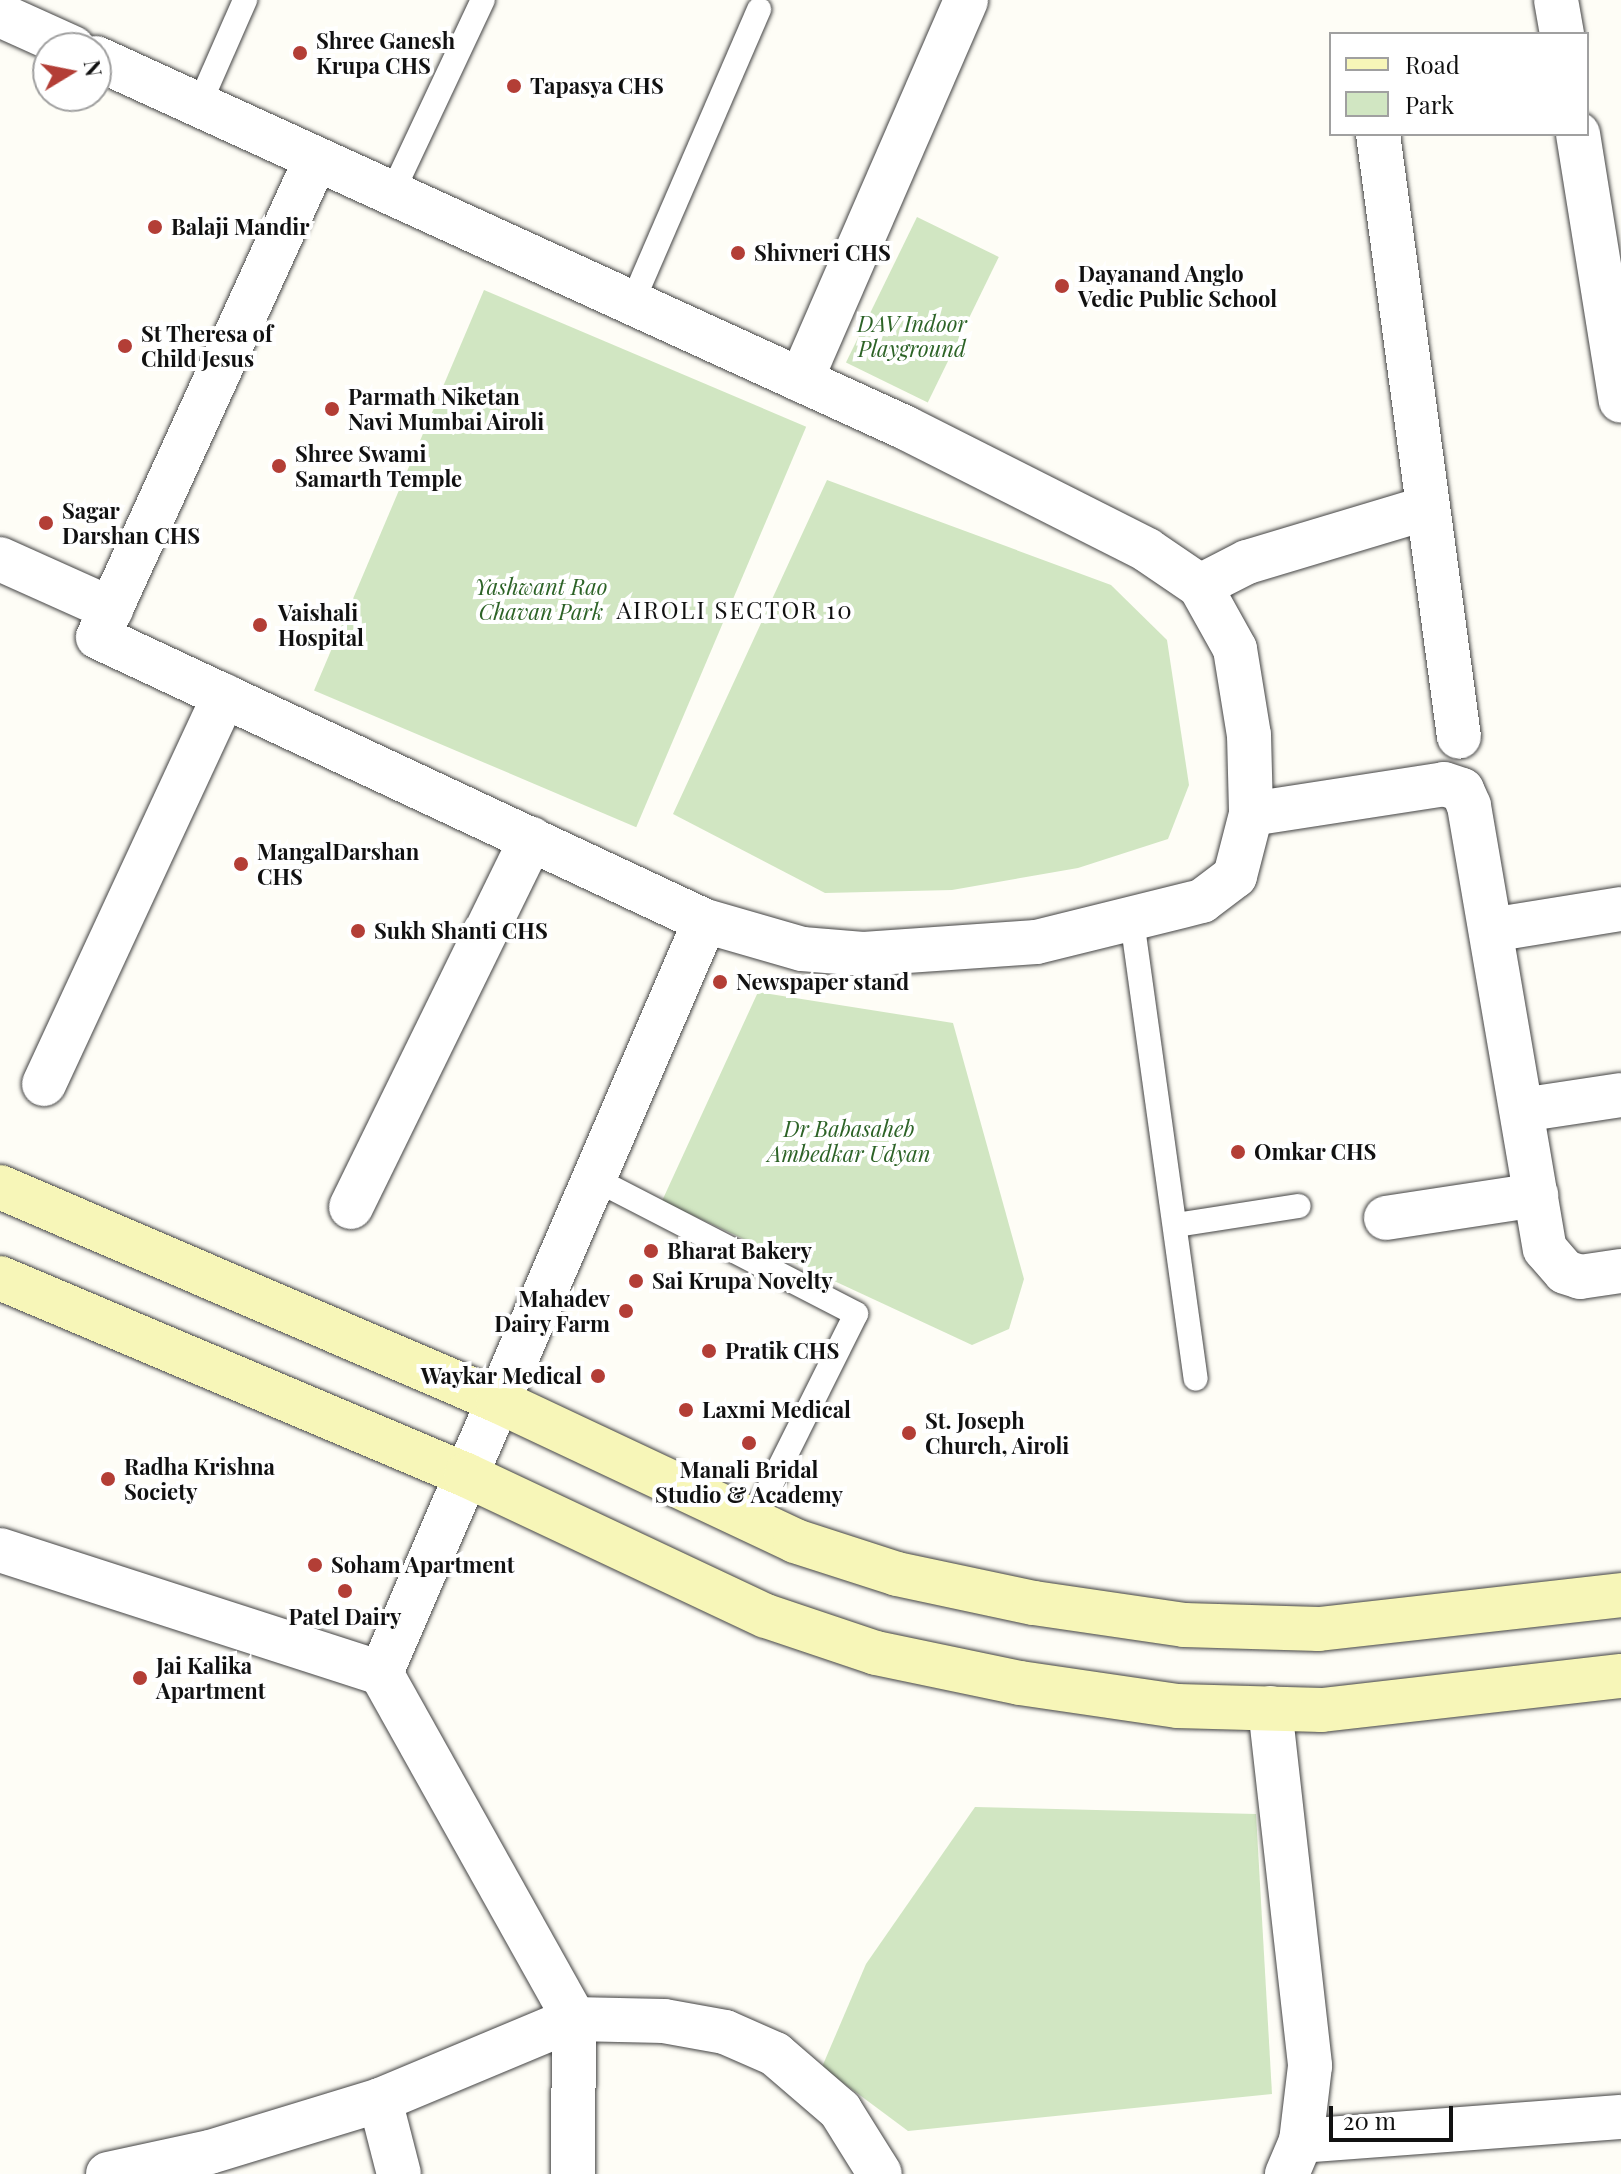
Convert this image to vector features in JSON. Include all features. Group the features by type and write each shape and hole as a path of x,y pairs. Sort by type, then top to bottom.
{"street":[{"path":"801,380 966,0"},
{"path":"1556,0 1562,32"},
{"path":"0,15 38,32"},
{"path":"112,65 801,380 1147,550 1200,586 1235,649 1249,735 1251,814 1235,876 1202,901 1036,942 863,954 802,949 705,921 98,637 316,159"},
{"path":"1378,136 1459,737"},
{"path":"1578,136 1621,401"},
{"path":"1200,586 1247,562 1427,508"},
{"path":"0,559 111,609"},
{"path":"44,1084 224,696"},
{"path":"1251,814 1444,784 1462,790 1491,930 1545,1249 1554,1262 1580,1277 1621,1271"},
{"path":"351,1207 531,839"},
{"path":"1491,930 1621,909"},
{"path":"381,1673 705,921"},
{"path":"1522,1110 1621,1095"},
{"path":"0,1187 498,1401 795,1541 897,1574 1034,1603 1184,1625 1319,1629 1621,1595"},
{"path":"1386,1218 1536,1195"},
{"path":"0,1278 466,1475 766,1616 876,1653 1020,1683 1177,1706 1322,1710 1621,1676"},
{"path":"0,1550 381,1673 574,2019 573,2174"},
{"path":"1270,1708 1310,2066 1294,2158 1621,2117"},
{"path":"108,2174 210,2152 380,2100 574,2019 664,2021 725,2032 775,2054 840,2110 880,2174"},
{"path":"380,2100 399,2174"}],"lane":[{"path":"0,15 8,0"},
{"path":"199,105 245,0"},
{"path":"392,193 483,0"},
{"path":"632,303 759,9"},
{"path":"1132,920 1196,1379"},
{"path":"593,1178 856,1314 753,1521"},
{"path":"1176,1225 1299,1206"}],"green space":[{"name":"DAV Indoor Playground","path":"917,217 999,257 928,402 846,363"},
{"name":"Yashwant Rao Chavan Park","path":"484,290 806,427 636,827 314,690"},
{"path":"827,480 1111,585 1167,640 1189,785 1168,839 1078,868 952,890 825,893 673,814"},
{"name":"Dr Babasaheb Ambedkar Udyan","path":"758,992 953,1023 1024,1279 1009,1329 972,1345 662,1201"},
{"path":"975,1807 1256,1814 1272,2094 908,2131 822,2067 866,1964"}],"place":[{"name":"Shree Ganesh Krupa CHS","path":"300,53"},
{"name":"Tapasya CHS","path":"514,86"},
{"name":"Balaji Mandir","path":"155,227"},
{"name":"Shivneri CHS","path":"738,253"},
{"name":"Dayanand Anglo Vedic Public School","path":"1062,286"},
{"name":"St Theresa of Child Jesus","path":"125,346"},
{"name":"Parmath Niketan Navi Mumbai Airoli","path":"332,409"},
{"name":"Shree Swami Samarth Temple","path":"279,466"},
{"name":"Sagar Darshan CHS","path":"46,523"},
{"name":"Vaishali Hospital","path":"260,625"},
{"name":"MangalDarshan CHS","path":"241,864"},
{"name":"Sukh Shanti CHS","path":"358,931"},
{"name":"Newspaper stand","path":"720,982"},
{"name":"Omkar CHS","path":"1238,1152"},
{"name":"Bharat Bakery","path":"651,1251"},
{"name":"Sai Krupa Novelty","path":"636,1281"},
{"name":"Mahadev Dairy Farm","path":"626,1311"},
{"name":"Pratik CHS","path":"709,1351"},
{"name":"Waykar Medical","path":"598,1376"},
{"name":"Laxmi Medical","path":"686,1410"},
{"name":"St. Joseph Church, Airoli","path":"909,1433"},
{"name":"Manali Bridal Studio & Academy","path":"749,1443"},
{"name":"Radha Krishna Society","path":"108,1479"},
{"name":"Soham Apartment","path":"315,1565"},
{"name":"Patel Dairy","path":"345,1591"},
{"name":"Jai Kalika Apartment","path":"140,1678"}],"district":[{"name":"AIROLI SECTOR 10","path":"735,610"}]}
